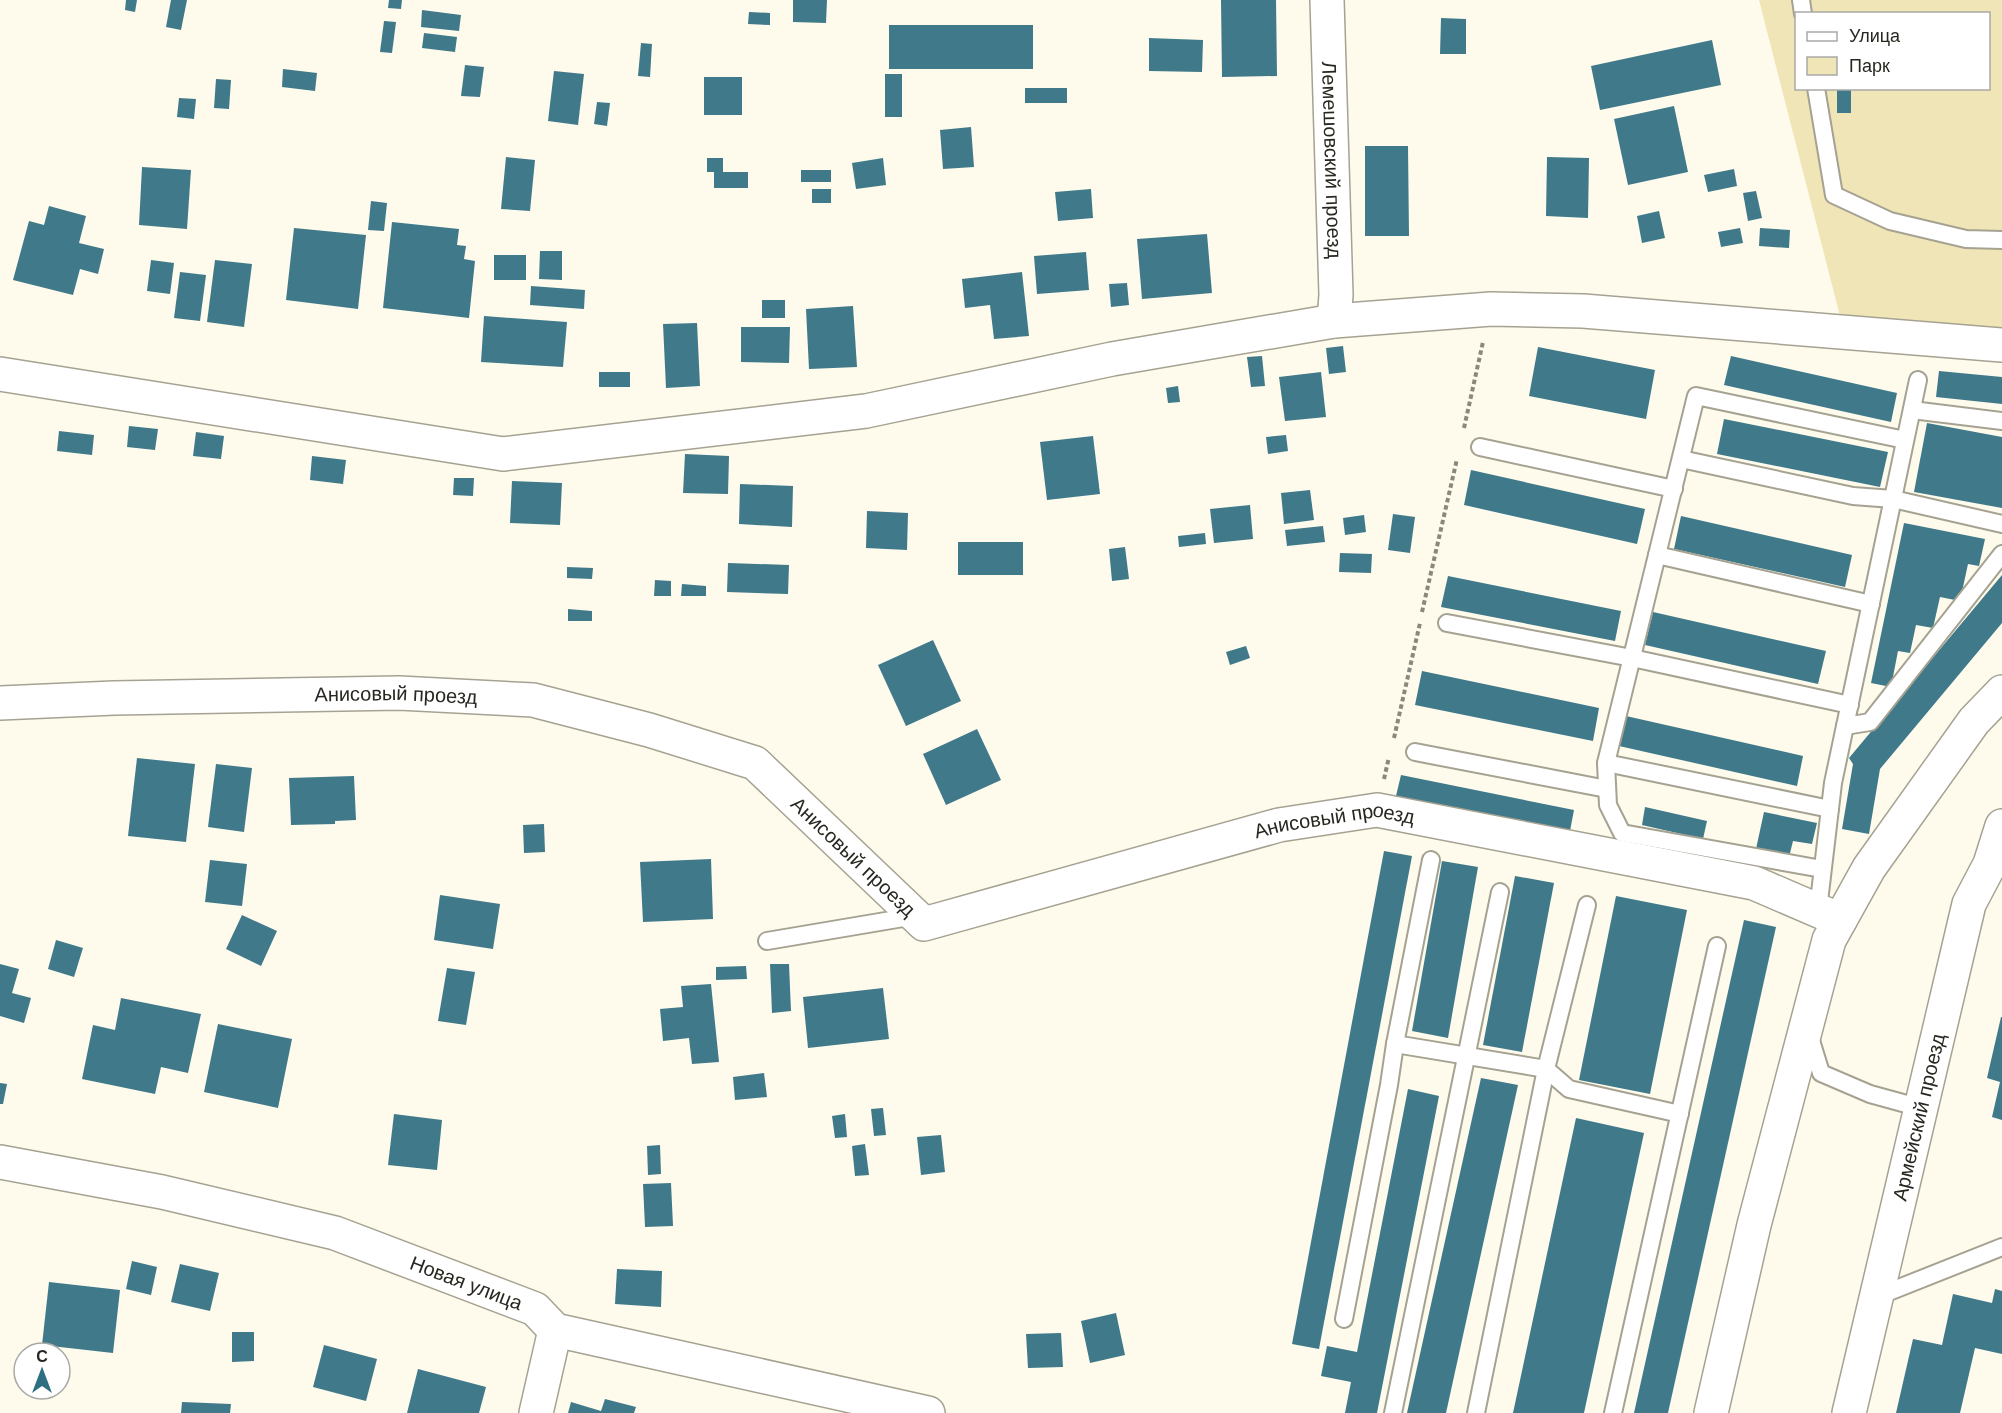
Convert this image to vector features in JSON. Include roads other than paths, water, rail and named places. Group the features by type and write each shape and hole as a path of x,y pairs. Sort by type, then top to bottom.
{"street":[{"name":"Лемешовский проезд","path":"1327,0 1336,296 1334,321"},
{"path":"0,374 502,454 866,411 1112,360 1334,321 1491,309 1583,311 2002,345"},
{"path":"1711,1413 1754,1225 1829,940 1829,915 1869,868 1974,721 2002,692"},
{"name":"Анисовый проезд","path":"0,703 114,698 399,693 533,700 649,730 755,763 924,924 1279,825 1377,810 1754,883 1829,915"},
{"name":"Армейский проезд","path":"1849,1413 1969,904 1996,861 2002,826"},
{"name":"Новая улица","path":"0,1162 162,1192 335,1233 535,1309 555,1330"},
{"path":"536,1413 555,1330 928,1413"}],"lane":[{"path":"1816,90 1834,195 1890,221 1966,239 2002,240"},
{"path":"1829,915 1822,869 1833,783 1918,380"},
{"path":"1822,869 1622,833 1608,806 1606,763 1696,396 1905,440"},
{"path":"1912,410 2002,421"},
{"path":"1480,447 1674,489"},
{"path":"1681,459 1853,496 1893,499 2002,524"},
{"path":"1845,726 1869,723 2002,554"},
{"path":"1657,555 1871,604"},
{"path":"1447,623 1632,658 1850,705"},
{"path":"1415,752 1607,789"},
{"path":"1606,763 1830,809"},
{"path":"1344,1319 1431,860"},
{"path":"1393,1413 1500,892"},
{"path":"1476,1413 1546,1069 1587,905"},
{"path":"767,941 915,916"},
{"path":"1613,1413 1717,946"},
{"path":"1806,1025 1821,1073 1870,1094 1921,1108"},
{"path":"1395,1044 1546,1069 1569,1089 1680,1114"},
{"path":"1876,1296 2002,1247"}]}
